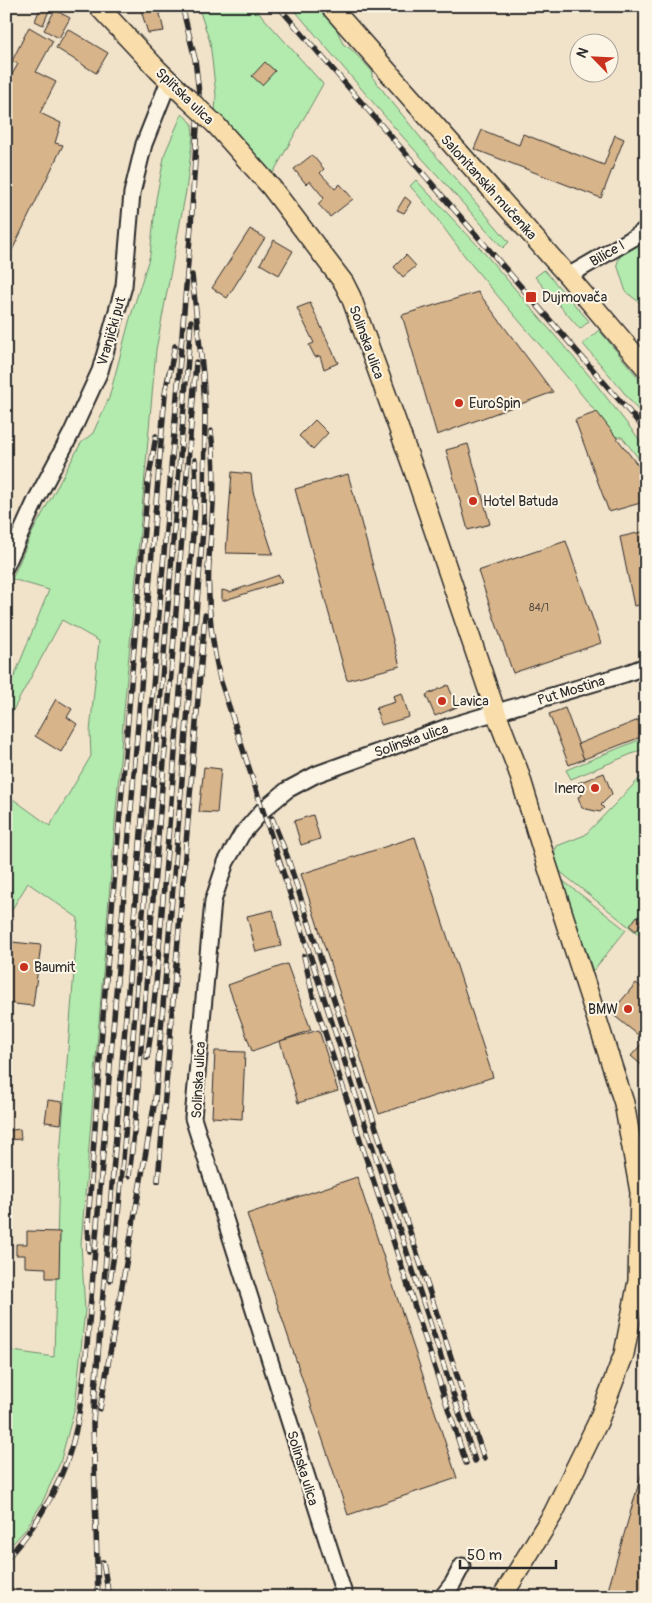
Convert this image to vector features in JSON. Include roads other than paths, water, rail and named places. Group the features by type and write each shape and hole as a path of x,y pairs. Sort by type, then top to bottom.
{"main road":[{"name":"Splitska ulica","path":"98,6 169,81 216,125 271,187"},
{"name":"Salonitanskih mučenika","path":"330,6 568,276 646,368"},
{"name":"Solinska ulica","path":"271,187 331,266 351,297 413,468 496,713 518,770 624,1103 640,1192 638,1281 624,1354 598,1422 553,1514 502,1597"}],"street":[{"name":"Vranjički put","path":"6,566 36,500 100,371 124,286 132,193 144,144 169,81"},
{"name":"Bilice I","path":"568,276 646,229"},
{"name":"Put Mostina","path":"496,713 646,666"},
{"name":"Solinska ulica","path":"345,1597 193,1118 212,901 226,862 242,834 263,810 287,790 334,767 450,726 496,713"},
{"path":"442,1597 462,1566"}],"railway":[{"path":"98,1597 93,1424 95,1391 191,226 199,93 195,59 182,6"},
{"path":"278,6 646,431"},
{"path":"100,1409 155,1101 204,518 205,410 192,275"},
{"path":"110,1280 115,1248 123,1160 191,321"},
{"path":"168,380 175,346"},
{"path":"129,1176 135,1124 196,362"},
{"path":"6,1559 19,1545 51,1497 73,1444 81,1400 89,1323 165,394 169,373"},
{"path":"208,568 214,482 211,431"},
{"path":"89,1251 88,1223 104,1003 148,482 156,436"},
{"path":"147,1058 156,984 194,522 195,460"},
{"path":"209,561 210,620 220,679 475,1461"},
{"path":"158,1181 205,615"},
{"path":"272,818 287,856 484,1458"},
{"path":"304,956 313,996 466,1463"},
{"path":"103,1562 109,1597"}],"place":[{"name":"Dujmovača","path":"531,297"},
{"name":"EuroSpin","path":"459,403"},
{"name":"Hotel Batuda","path":"473,501"},
{"name":"Lavica","path":"442,701"},
{"name":"Inero","path":"595,788"},
{"name":"Baumit","path":"24,967"},
{"name":"BMW","path":"628,1009"}]}
